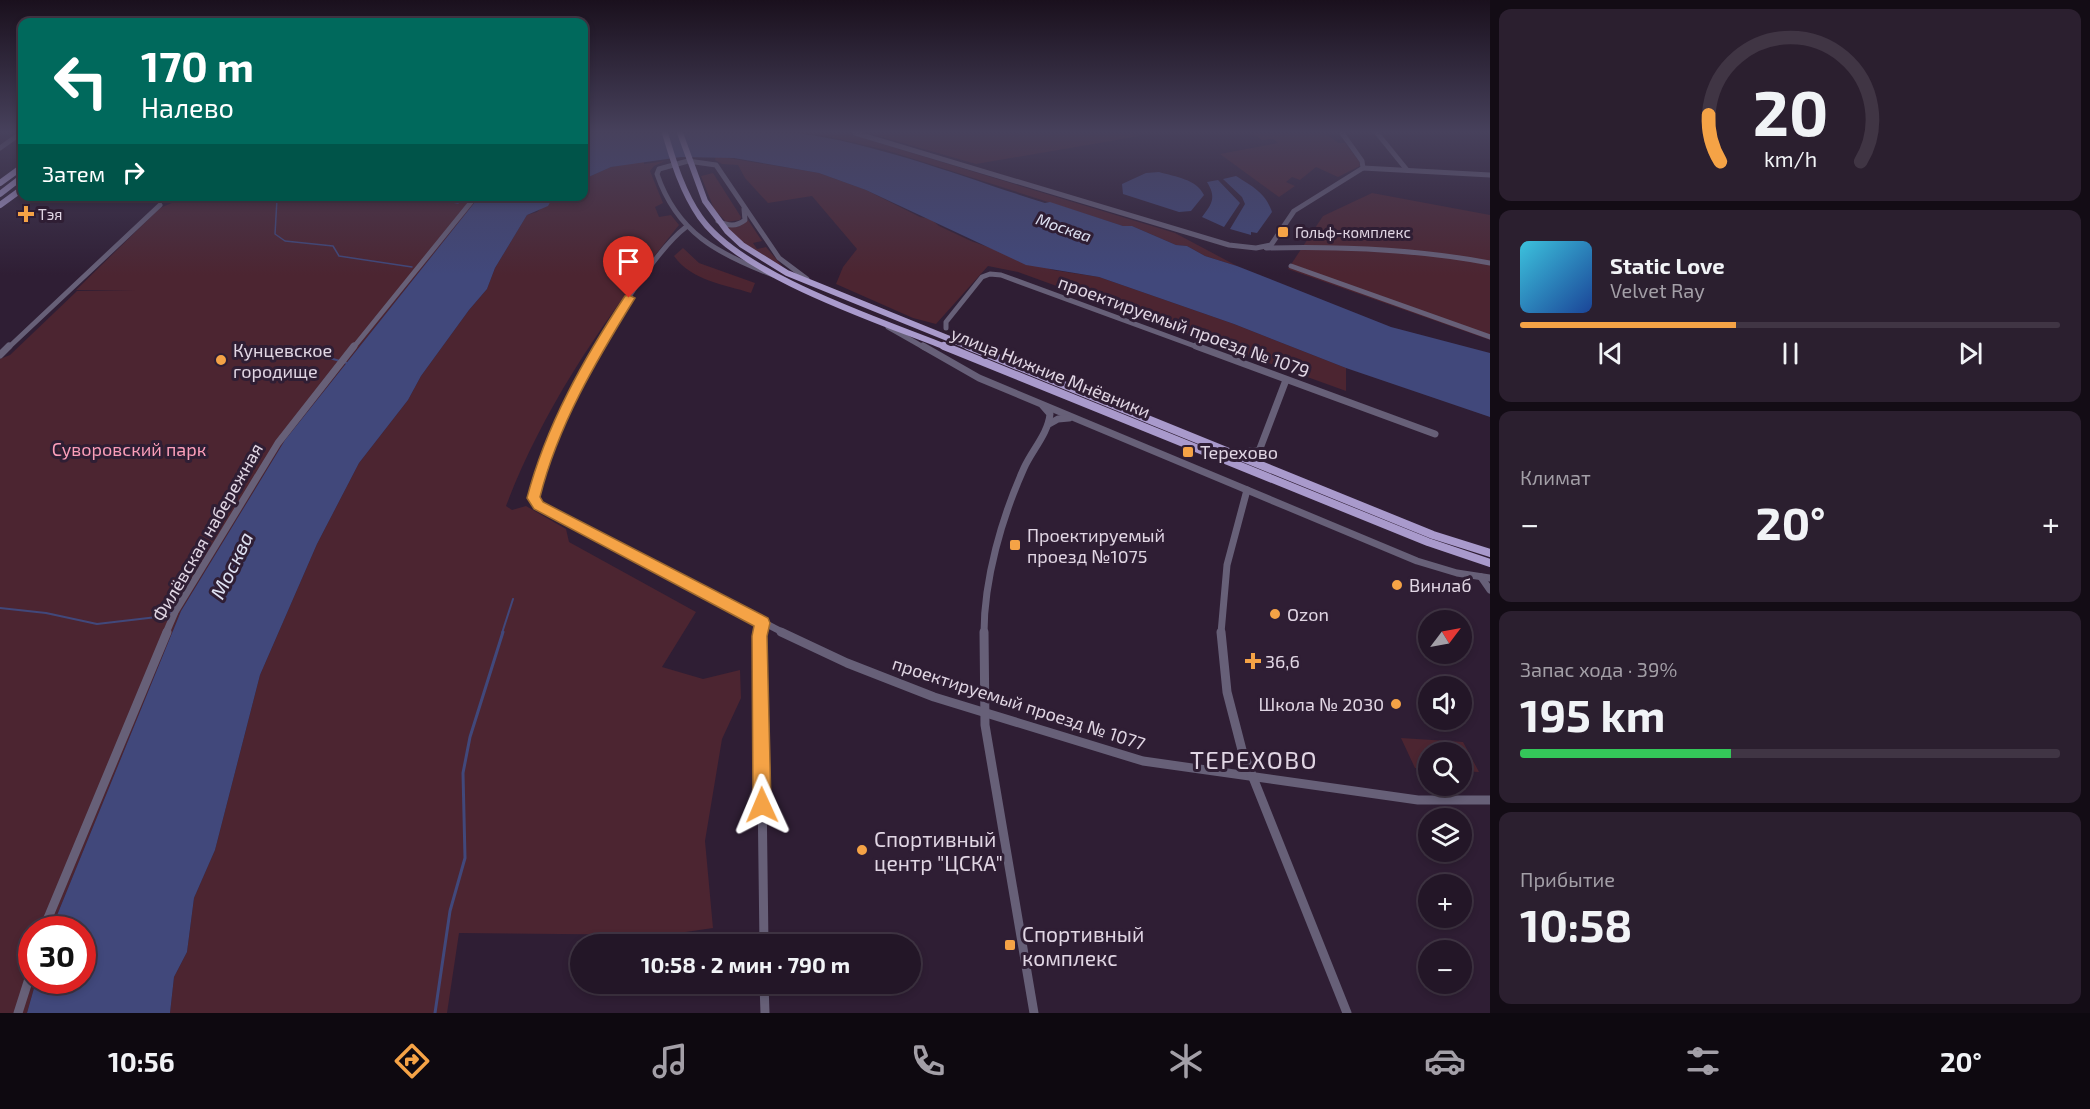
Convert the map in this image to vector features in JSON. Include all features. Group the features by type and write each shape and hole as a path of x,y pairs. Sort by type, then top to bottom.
{"main road":[{"path":"0,194 18,180"},
{"name":"улица Нижние Мнёвники","path":"679,180 696,212 724,242 752,262 788,282 1428,542 1490,563"},
{"name":"улица Нижние Мнёвники","path":"696,180 711,215 730,235 762,259 822,289 1433,534 1490,553"},
{"path":"0,205 18,192"},
{"path":"0,212 18,199"}],"street":[{"path":"659,180 668,202 686,227 721,252 788,282"},
{"path":"726,180 779,258 796,273 822,289"},
{"path":"1015,180 1250,251"},
{"path":"1263,248 1276,240 1294,211 1344,180"},
{"name":"Филёвская набережная","path":"49,916 176,612 278,443 472,201"},
{"path":"0,355 160,206"},
{"path":"711,215 724,224 738,224 745,219 743,207"},
{"name":"проектируемый проезд № 1077","path":"686,227 676,235 646,273 600,344 567,408 542,465 533,498 538,506 763,623 867,671 934,698 1143,761 1418,800 1490,800"},
{"path":"1241,247 1328,246 1404,250 1490,263"},
{"path":"1291,266 1490,337"},
{"name":"проектируемый проезд № 1079","path":"946,328 946,322 982,277 994,274 1435,434"},
{"path":"863,313 957,368 1042,405 1417,561 1457,573 1490,578"},
{"path":"1250,451 1258,451 1260,448 1286,380"},
{"path":"1034,1013 991,772 983,711 984,629 993,560 1003,522 1025,466 1049,424 1050,414 1042,405"},
{"path":"1049,424 1058,419 1074,418"},
{"path":"1247,490 1234,525 1222,586 1222,654 1227,693 1251,777 1347,1013"},
{"path":"1481,577 1490,590"},
{"path":"763,623 759,636 764,934"},
{"path":"18,1013 24,994"},
{"path":"764,994 765,1013"}],"green space":[{"path":"588,180 654,180 663,203 655,207 659,217 671,215 679,225 628,291 581,359 540,431 506,506 512,510 526,506 566,529 569,542 696,612 662,667 703,679 740,670 741,698 722,739 705,841 713,928 672,934 459,933 447,1013 170,1013 174,977 187,952 194,898 215,850 260,675 317,544 359,463 408,400 421,376 487,289 495,268 527,215 537,212 549,201 588,201"},
{"path":"703,180 718,180 741,217 740,220 726,222 714,209"},
{"path":"747,180 839,180 866,190 920,217 931,219 939,226 971,241 1053,270 1099,277 1234,324 1346,368 1346,391 1018,272 988,266 936,324 913,318 836,284 843,267 857,249 812,196 768,203"},
{"path":"980,180 1002,180 1175,233 1237,266 1205,256 1187,246 1176,245 1132,226 1123,226"},
{"path":"1256,180 1288,180 1286,182 1295,186 1279,197"},
{"path":"1372,193 1490,215 1490,340 1288,269 1323,216"},
{"name":"Суворовский парк","path":"177,201 476,201 285,440 181,611 57,916 18,916 18,994 32,994 27,1013 0,1013 0,359 10,355 77,291 135,291 76,290 160,208"},
{"path":"748,220 762,241 753,243 757,249 766,247 783,267 740,241 726,227 738,227"},
{"path":"683,248 699,263 755,283 751,293 709,281 690,271 674,256"},
{"path":"1401,738 1463,742 1418,742 1418,768 1415,768"},
{"path":"1472,759 1479,772 1472,772"}],"water":[{"name":"Москва","path":"839,180 976,180 1123,226 1132,226 1391,327 1490,353 1490,417 1346,368 1234,324 1099,277 1026,265 866,190"},
{"path":"1130,180 1187,180 1196,185 1204,195 1191,211 1179,212 1123,194 1122,184"},
{"path":"1218,180 1240,203 1224,227 1202,217 1212,200 1212,192 1207,182"},
{"path":"1224,180 1243,180 1253,187 1266,200 1272,212 1257,233 1251,232 1251,235 1230,229 1245,204 1242,197"},
{"name":"Москва","path":"476,201 551,201 548,206 527,215 495,268 487,289 421,376 408,400 359,463 317,544 260,675 215,850 194,898 187,952 174,977 170,1013 27,1013 32,994 96,994 96,916 57,916 181,611 285,440"}],"waterway":[{"path":"277,201 275,234 285,241 333,246 339,256 412,267"},
{"path":"448,201 458,203"},
{"path":"267,348 291,347 347,363"},
{"path":"270,348 294,348"},
{"path":"502,633 513,599"},
{"path":"0,608 46,613 97,624 157,617 167,612 174,613"},
{"path":"435,1013 450,911 465,858 463,773 470,737 503,632"}],"place":[{"name":"Тэя","path":"26,214"},
{"name":"Гольф-комплекс","path":"1283,232"},
{"name":"Кунцевское городище","path":"221,360"},
{"name":"Терехово","path":"1188,452"},
{"name":"Проектируемый проезд №1075","path":"1015,545"},
{"name":"Винлаб","path":"1397,585"},
{"name":"Ozon","path":"1275,614"},
{"name":"36,6","path":"1253,661"},
{"name":"Школа № 2030","path":"1396,704"},
{"name":"Спортивный центр \"ЦСКА\"","path":"862,850"},
{"name":"Спортивный комплекс","path":"1010,945"}],"district":[{"name":"ТЕРЕХОВО","path":"1254,759"}],"route":[{"path":"629,298 600,344 567,408 542,465 533,498 538,506 763,623 759,636 762,805"}]}
